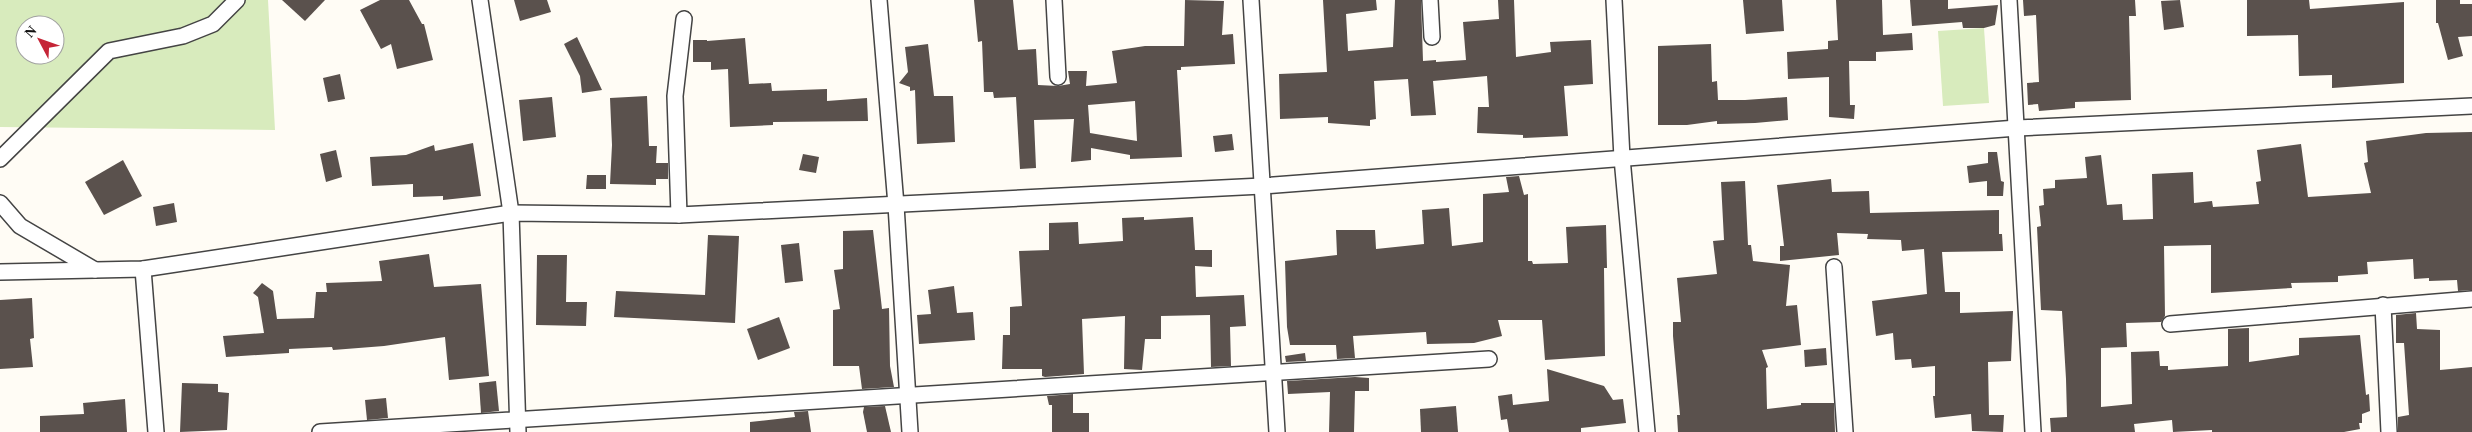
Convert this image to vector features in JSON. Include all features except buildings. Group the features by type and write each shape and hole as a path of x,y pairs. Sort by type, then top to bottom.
{"street":[{"path":"0,159 109,52 184,36 213,24 237,0"},
{"path":"480,0 511,213 517,427"},
{"path":"879,0 896,204 910,432"},
{"path":"1054,0 1058,77"},
{"path":"1251,0 1277,432"},
{"path":"1430,0 1432,37"},
{"path":"1614,0 1622,158 1647,432"},
{"path":"2009,0 2033,432"},
{"path":"679,215 675,96 684,19"},
{"path":"0,272 142,269 511,213 679,215 1262,186 2017,128 2472,106"},
{"path":"0,203 20,226 95,270"},
{"path":"1834,267 1845,432"},
{"path":"142,269 156,432"},
{"path":"2170,324 2472,299"},
{"path":"2383,305 2388,432"},
{"path":"320,432 517,427 907,396 1489,359"}],"green space":[{"path":"0,0 268,0 275,130 0,127"},
{"path":"1984,28 1989,103 1943,106 1938,31"}]}
